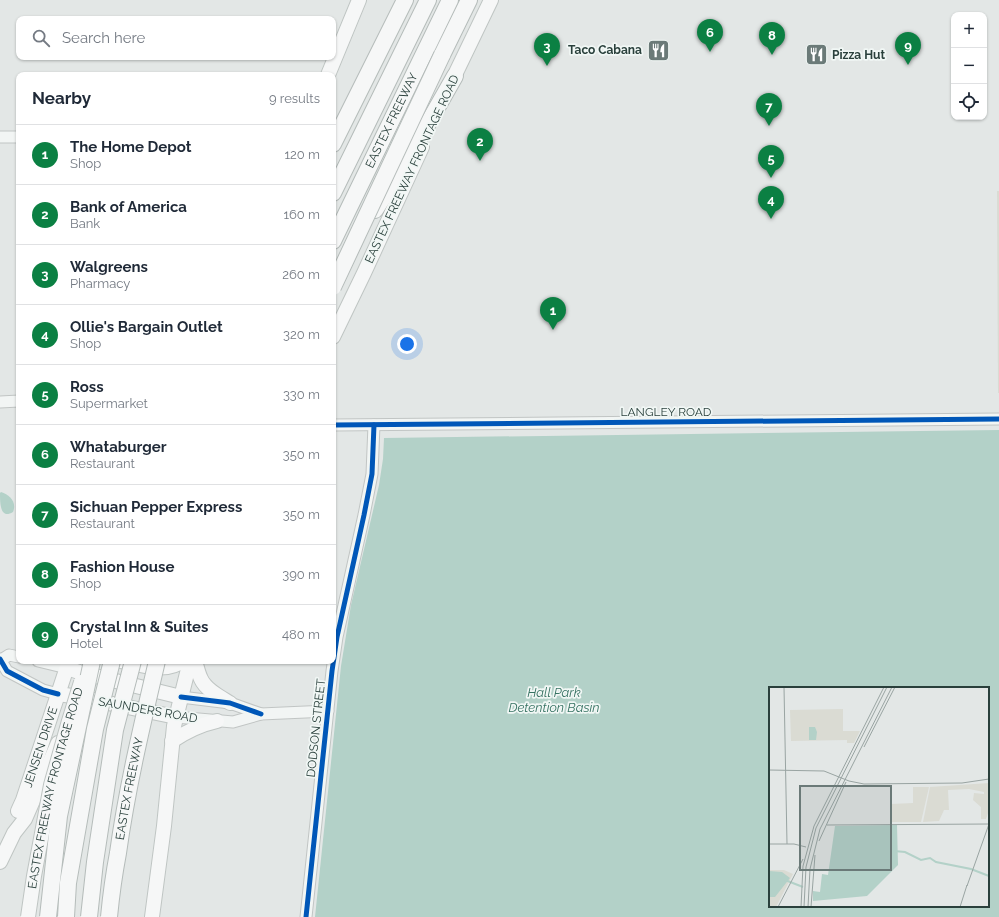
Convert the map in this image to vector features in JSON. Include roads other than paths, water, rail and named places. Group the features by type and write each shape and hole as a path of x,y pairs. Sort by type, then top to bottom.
{"highway":[{"path":"336,138 404,0"},
{"path":"336,187 428,0"},
{"name":"EASTEX FREEWAY","path":"336,235 450,0"},
{"path":"336,281 469,0"},
{"path":"336,272 407,160 455,76"},
{"path":"48,917 59,816 91,664"},
{"path":"66,917 68,883 94,736 111,664"},
{"path":"89,917 95,862 115,730 131,664"},
{"name":"EASTEX FREEWAY","path":"109,917 121,829 139,737 156,664"}],"main road":[{"path":"336,43 359,0"},
{"path":"336,56 359,0"},
{"name":"EASTEX FREEWAY FRONTAGE ROAD","path":"336,331 491,1"},
{"path":"322,72 328,60"},
{"path":"329,72 334,60"},
{"name":"EASTEX FREEWAY FRONTAGE ROAD","path":"28,917 51,785 87,664"},
{"path":"138,664 154,667 168,667 178,664"},
{"path":"152,917 165,819 172,741 176,717 189,664"},
{"path":"196,664 201,680 204,684 230,703"},
{"name":"JENSEN DRIVE","path":"14,833 16,815 23,800 68,665"},
{"name":"SAUNDERS ROAD","path":"68,665 181,697"},
{"name":"SAUNDERS ROAD","path":"58,694 176,717"},
{"name":"JENSEN DRIVE","path":"0,862 14,833 25,819 79,697"},
{"path":"172,741 185,732 217,721"}],"street":[{"path":"0,137 16,137"},
{"path":"0,402 16,402"},
{"name":"LANGLEY ROAD","path":"336,425 999,419"},
{"name":"DODSON STREET","path":"336,644 372,474 374,425"},
{"path":"16,656 10,655 0,659 8,671 43,690 58,694"},
{"name":"DODSON STREET","path":"306,917 333,664"},
{"name":"SAUNDERS ROAD","path":"181,697 230,703 261,714"},
{"name":"SAUNDERS ROAD","path":"176,717 233,722 261,714 328,711"}],"water":[{"name":"Hall Park Detention Basin","path":"999,430 999,917 315,917 341,666 351,605 379,485 383,459 384,438"},
{"path":"1,492 12,499 14,508 13,512 9,514 5,514 3,512 0,501"}],"place":[{"name":"Taco Cabana","path":"658,50"},
{"name":"Whataburger","path":"710,52"},
{"name":"Fashion House","path":"772,55"},
{"name":"Pizza Hut","path":"816,55"},
{"name":"Crystal Inn & Suites","path":"908,65"},
{"name":"Walgreens","path":"547,66"},
{"name":"Sichuan Pepper Express","path":"769,126"},
{"name":"Bank of America","path":"480,161"},
{"name":"Ross","path":"771,178"},
{"name":"Ollie's Bargain Outlet","path":"771,219"},
{"name":"The Home Depot","path":"553,330"}]}
